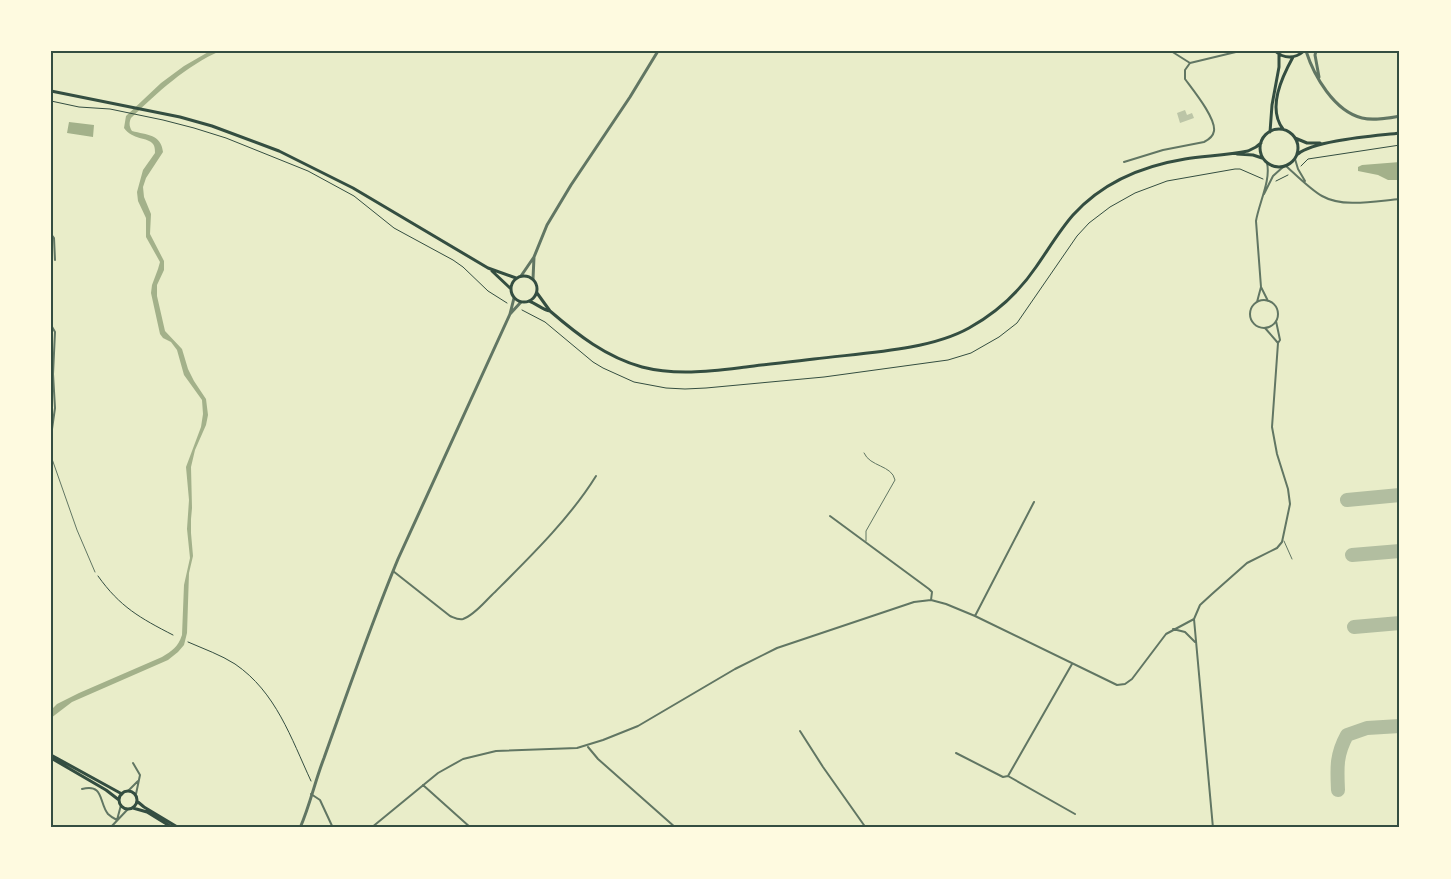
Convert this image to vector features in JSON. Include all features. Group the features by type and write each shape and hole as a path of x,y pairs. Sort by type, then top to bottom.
{"main road":[{"path":"1275,51 1288,58 1305,51"},
{"path":"1270,132 1279,54"},
{"path":"1293,57 1282,80 1276,106 1278,121 1284,130 1295,138 1307,143 1325,143 1400,133"},
{"path":"51,91 147,110 212,126 279,151 352,188 488,268 516,278"},
{"path":"537,293 550,311 590,343 609,354 642,367 670,372 725,370 890,350 928,343 968,329 1001,307 1028,278 1074,214 1107,187 1128,175 1155,165 1253,149 1266,134 1275,130 1284,130"},
{"path":"1295,138 1298,146 1296,157"},
{"path":"1261,142 1263,159"},
{"path":"1232,153 1253,155 1277,167 1285,166 1307,148 1325,143"},
{"path":"488,268 510,288 514,298 521,302 530,301 550,311"},
{"path":"510,288 516,278 521,276 533,279 537,285 537,293 530,301"},
{"path":"51,757 122,794"},
{"path":"51,757 106,790 119,800 123,808 147,812 173,828"},
{"path":"119,800 122,794 128,791 135,794 138,802 144,807 179,828"},
{"path":"131,809 138,802"}],"street":[{"path":"521,276 534,257 547,225 571,185 658,51"},
{"path":"1171,51 1190,63"},
{"path":"1124,162 1210,139 1214,132 1213,123 1185,79 1185,70 1190,63 1246,51"},
{"path":"1305,51 1311,67 1332,100 1353,115 1376,119 1400,116"},
{"path":"1316,51 1320,79"},
{"path":"1296,157 1298,169 1307,183"},
{"path":"1267,163 1268,174 1256,221 1261,287 1257,302 1251,309 1250,318 1255,325 1265,328 1278,343"},
{"path":"1262,197 1273,176 1285,166 1323,197 1342,203 1400,199"},
{"path":"51,234 54,238 56,260"},
{"path":"533,279 534,257"},
{"path":"1213,828 1194,620 1200,605 1247,563 1277,548 1282,542 1289,512 1289,496 1274,447 1272,428 1280,340 1276,309 1268,301 1261,287"},
{"path":"300,828 393,571 510,314 514,298"},
{"path":"1257,302 1268,301"},
{"path":"510,314 521,302"},
{"path":"1265,328 1276,321"},
{"path":"51,325 55,332 53,374 55,408 51,436"},
{"path":"393,571 450,616 458,620 464,618 485,601 542,543 586,492 596,476"},
{"path":"975,616 1034,502"},
{"path":"830,516 929,589 932,592 932,600"},
{"path":"371,828 438,773 463,759 496,752 587,746 639,726 735,669 777,648 914,602 937,601 975,616 1117,685 1125,684 1132,679 1166,634 1194,620"},
{"path":"1173,629 1185,632 1196,644"},
{"path":"1008,776 1073,664"},
{"path":"800,731 866,828"},
{"path":"587,746 598,759 676,828"},
{"path":"956,753 1003,777 1008,776 1075,814"},
{"path":"133,763 140,775 135,794"},
{"path":"128,791 138,781"},
{"path":"423,785 471,828"},
{"path":"82,789 88,787 96,789 107,813 117,820"},
{"path":"311,794 320,800 333,828"},
{"path":"117,820 121,805"},
{"path":"110,828 131,809"}],"lane":[{"path":"864,453 871,462 892,472 895,480 866,531 866,542"},
{"path":"51,456 77,530 95,572"},
{"path":"1283,538 1292,559"}],"path":[{"path":"51,101 174,122 226,138 308,171 363,201 394,228 453,260 488,291 510,304"},
{"path":"1300,168 1308,159 1400,145"},
{"path":"964,356 999,337 1017,323 1077,236 1089,223 1110,207 1151,186 1195,175 1240,169 1265,179"},
{"path":"1272,181 1292,174"},
{"path":"95,572 117,601 139,617 173,635"},
{"path":"188,642 234,664 266,692 281,717 314,786"}],"shaded area":[{"path":"210,51 220,51 173,80 131,118 130,123 132,131 156,138 162,146 163,152 146,178 143,187 144,197 151,214 150,234 164,261 164,270 157,285 157,296 165,331 182,349 188,369 206,399 208,415 191,467 193,556 189,573 187,633 184,645 168,660 72,702 51,718 51,710 57,704 162,657 179,643 182,635 184,585 190,558 186,467 201,427 202,400 184,375 177,350 160,334 151,293 160,262 146,237 146,218 138,201 137,192 143,170 155,153 155,147 151,142 131,135 124,128 126,116 161,83"},
{"path":"69,122 94,125 93,137 67,133"},
{"path":"1400,162 1400,180 1388,180 1378,175 1358,171 1358,167 1362,165"}],"building":[{"path":"1185,110 1187,115 1192,113 1194,118 1180,123 1177,113"}],"taxiway":[{"path":"1347,500 1400,495"},
{"path":"1352,555 1400,551"},
{"path":"1354,627 1400,623"},
{"path":"1338,790 1338,762 1347,735 1367,728 1400,726"}]}
